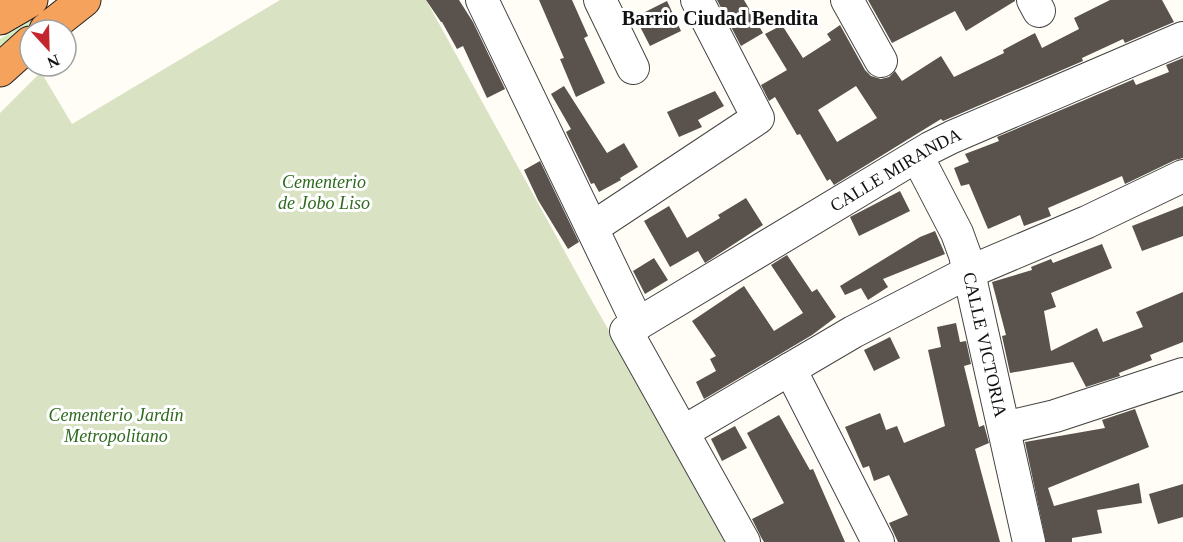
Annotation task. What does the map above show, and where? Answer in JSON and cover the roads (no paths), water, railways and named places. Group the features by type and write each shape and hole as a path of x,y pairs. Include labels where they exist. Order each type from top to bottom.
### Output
{"highway":[{"path":"0,18 31,0"},
{"path":"61,18 84,0"},
{"path":"0,70 18,54"}],"street":[{"path":"483,0 592,228 632,327 682,432 744,542"},
{"path":"600,0 633,68"},
{"path":"592,228 758,118 697,0"},
{"path":"848,0 881,61"},
{"name":"CALLE MIRANDA","path":"632,327 952,137 1183,38"},
{"name":"CALLE VICTORIA","path":"917,156 957,233 969,272 1029,542"},
{"path":"682,432 853,332 969,272 1087,222 1183,176"},
{"path":"790,369 878,542"},
{"path":"1004,428 1055,416 1183,374"}],"district":[{"name":"Barrio Ciudad Bendita","path":"720,18"}],"park label":[{"name":"Cementerio de Jobo Liso","path":"324,192"},
{"name":"Cementerio Jardín Metropolitano","path":"116,425"}]}
